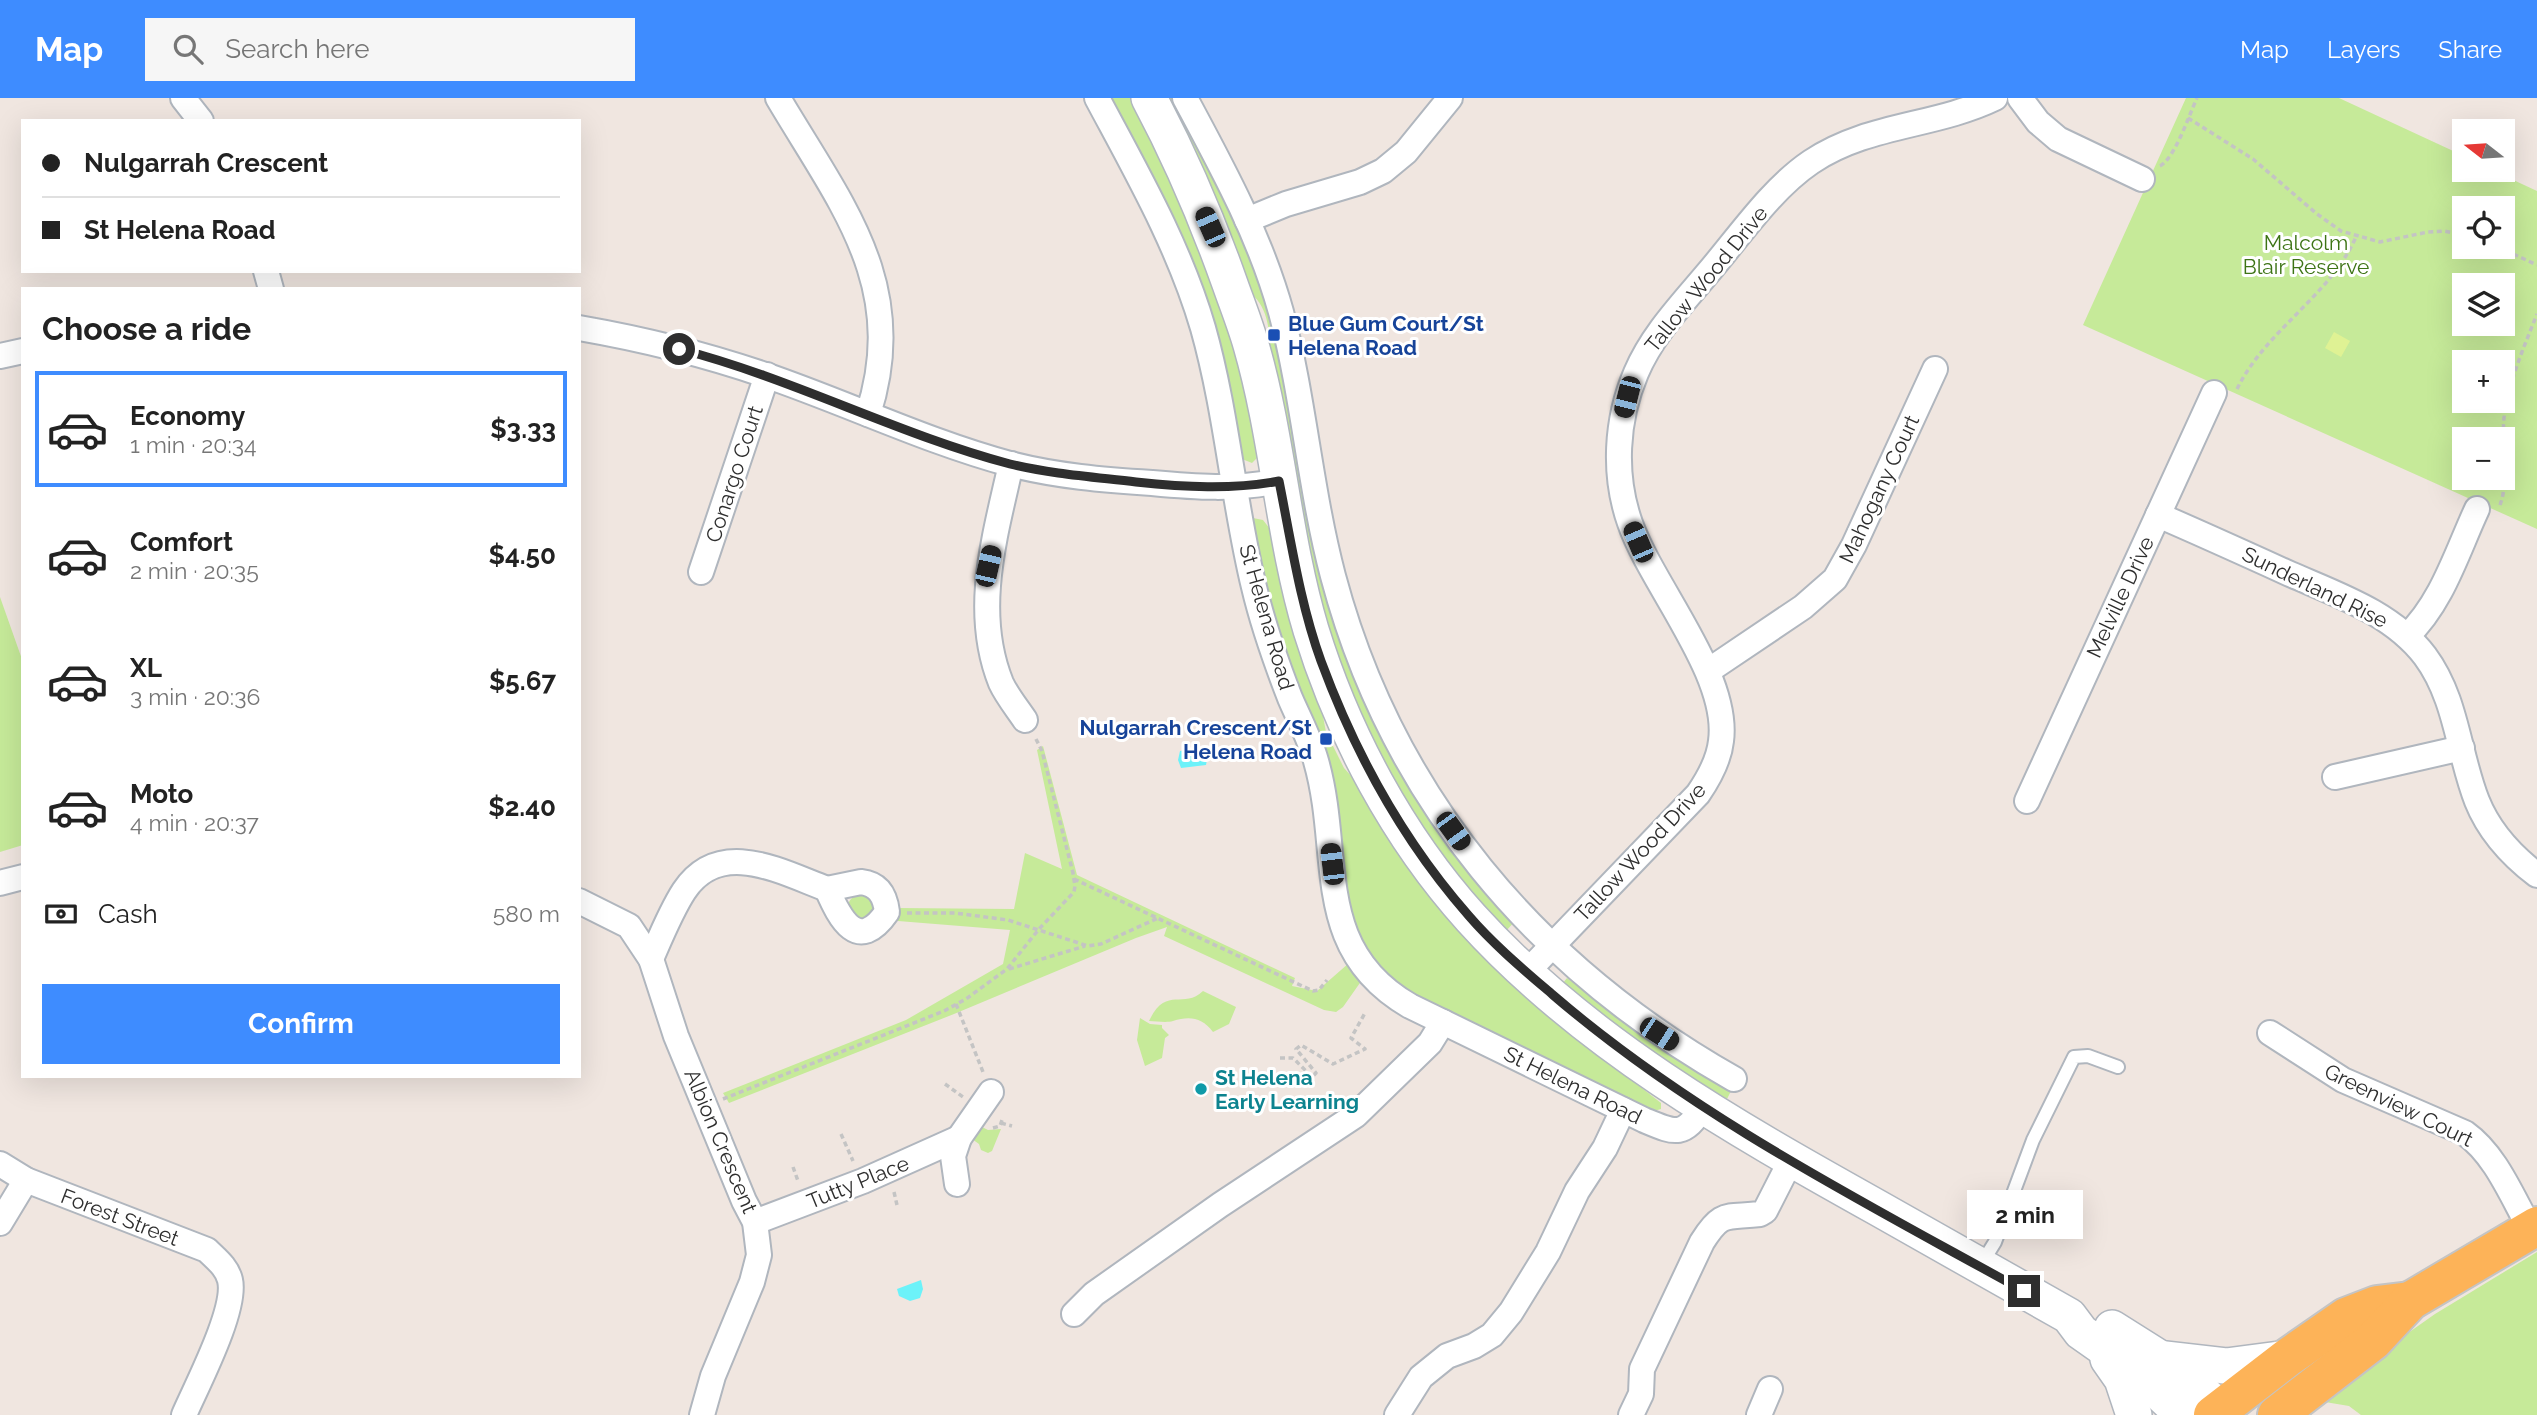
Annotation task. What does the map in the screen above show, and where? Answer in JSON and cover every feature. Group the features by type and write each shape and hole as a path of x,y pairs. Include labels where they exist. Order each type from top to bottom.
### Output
{"main road":[{"name":"St Helena Road","path":"1149,98 1210,227 1251,344 1298,579 1312,634 1345,718 1367,765 1413,845 1474,922 1527,972 1607,1040 1703,1108 2068,1316 2099,1322 2162,1359 2197,1384 2219,1413"},
{"path":"2277,1415 2373,1341 2410,1301 2534,1228"},
{"path":"2219,1413 2287,1358 2346,1317 2376,1305 2410,1301"},
{"name":"St Helena Road","path":"2068,1316 2081,1332 2135,1370 2182,1415"},
{"path":"2097,1345 2123,1379 2134,1415"},
{"path":"2162,1359 2226,1366 2287,1358"}],"street":[{"path":"183,98 199,119"},
{"path":"778,98 851,222 862,245 878,296 881,321 880,359 868,414"},
{"name":"St Helena Road","path":"1097,98 1150,197 1186,277 1203,329 1217,384 1243,537 1262,616 1282,678 1312,748 1320,774 1340,923 1356,957 1374,980 1396,997 1658,1126 1676,1131 1688,1127 1703,1108"},
{"path":"1185,98 1247,220 1279,307 1298,388 1323,534 1333,575 1345,618 1392,734 1429,798 1472,857 1551,947 1629,1013 1734,1079"},
{"path":"1247,220 1286,204 1360,182 1383,171 1406,152 1450,98"},
{"name":"Tallow Wood Drive","path":"1527,972 1676,819 1706,782 1718,756 1722,729 1719,702 1707,671 1638,542 1625,505 1619,461 1622,417 1635,374 1645,354 1674,313 1778,191 1810,162 1848,141 1955,113 1995,98"},
{"path":"2020,98 2038,122 2058,139 2148,172"},
{"path":"581,328 701,355 767,375 940,442 1011,464 1076,476 1144,483 1235,486 1279,481"},
{"path":"0,356 21,351"},
{"name":"Mahogany Court","path":"1707,671 1803,607 1835,579 1854,545 1936,369"},
{"name":"Conargo Court","path":"701,572 767,375"},
{"name":"Melville Drive","path":"2026,801 2158,515 2223,395"},
{"path":"1011,464 988,566 987,611 992,653 1002,685 1025,720"},
{"path":"2407,636 2434,603 2487,511"},
{"name":"Sunderland Rise","path":"2158,515 2367,609 2407,636 2425,657 2442,684 2471,786 2484,816 2504,845 2537,875"},
{"path":"2335,777 2462,748"},
{"path":"651,959 687,887 701,873 718,863 753,863 827,889 849,883 868,883 881,893 886,901 887,912 871,929 856,930 840,918 827,889"},
{"path":"0,883 21,878"},
{"name":"Albion Crescent","path":"581,902 629,926 651,959 676,1036 744,1202 755,1222 758,1255 752,1282 713,1376 702,1415"},
{"path":"1074,1314 1094,1294 1220,1205 1356,1115 1430,1043 1443,1022"},
{"name":"Greenview Court","path":"2270,1033 2343,1080 2465,1133 2488,1155 2534,1228"},
{"path":"957,1184 953,1156 987,1082"},
{"path":"1397,1415 1421,1377 1447,1356 1474,1346 1492,1335 1511,1311 1548,1252 1577,1191 1605,1148 1623,1110"},
{"name":"Tutty Place","path":"755,1222 863,1181 959,1138"},
{"path":"1631,1415 1641,1395 1642,1369 1714,1223 1722,1218 1760,1214 1765,1211 1791,1160"},
{"name":"Forest Street","path":"0,1164 26,1180 207,1250 223,1264 230,1280 230,1302 184,1415"},
{"path":"0,1223 26,1180"},
{"path":"1759,1415 1770,1389"}],"lane":[{"path":"1980,1266 1995,1242 2033,1140 2074,1057 2088,1056 2118,1067"}],"path":[{"path":"2148,172 2169,159 2197,98"},
{"path":"2188,118 2235,145 2263,165 2329,224 2356,237 2380,242 2428,232 2452,233"},
{"path":"2223,395 2328,283 2356,237"},
{"path":"2515,255 2537,265"},
{"path":"2487,511 2502,498 2505,478 2503,443 2506,406 2537,314"},
{"path":"1025,720 1041,751 1074,878 1074,892"},
{"path":"1074,878 1313,991 1319,990 1327,980"},
{"path":"705,1106 956,1004 1007,969 1039,929 1084,883"},
{"path":"887,912 983,916 1019,922 1088,946"},
{"path":"1007,969 1101,944 1159,918"},
{"path":"956,1004 987,1082"},
{"path":"1280,1058 1293,1058 1312,1077 1316,1073 1296,1049 1301,1045 1334,1064 1365,1049 1350,1038 1365,1013"},
{"path":"945,1084 965,1098"},
{"path":"1001,1123 1012,1126"},
{"path":"841,1134 855,1164"},
{"path":"793,1167 800,1187"}],"green space":[{"path":"1107,98 1136,98 1194,229 1211,273 1239,364 1258,457 1252,463 1242,459"},
{"path":"1163,98 1176,98 1226,194 1269,305 1333,610 1515,921 1507,930 1465,889 1397,792 1339,666 1312,574 1270,367 1270,336 1265,315 1256,298 1248,292"},
{"name":"Malcolm Blair Reserve","path":"2186,98 2339,98 2452,150 2452,182 2515,181 2537,191 2537,529 2083,325"},
{"path":"2334,332 2350,341 2341,357 2325,348"},
{"path":"1253,518 1263,520 1274,534 1319,695 1326,732 1344,768 1601,1056 1661,1103 1661,1109 1651,1112 1397,988 1356,940 1250,521"},
{"path":"0,597 21,656 21,846 0,852"},
{"path":"1043,746 1077,875 1295,978 1292,986 1317,991 1349,963 1362,980 1343,1007 1336,1012 1324,1010 1164,936 1167,927 729,1103 723,1093 906,1020 1003,964 1010,930 898,921 898,908 1014,909 1025,853 1062,869 1037,750"},
{"path":"861,894 872,895 880,907 863,922 848,907 852,898"},
{"path":"1567,978 1655,1043 1732,1089 1727,1099 1646,1050 1563,983"},
{"path":"1203,991 1236,1007 1229,1024 1213,1032 1195,1019 1149,1021 1162,1004 1189,999"},
{"path":"1140,1018 1150,1024 1162,1025 1169,1035 1165,1038 1162,1058 1145,1066 1137,1040"},
{"path":"980,1126 988,1130 1001,1129 992,1151 988,1153 981,1150 979,1144 972,1139"},
{"path":"2537,1252 2537,1415 2361,1415 2349,1406 2313,1400 2435,1314"}],"water":[{"path":"1204,747 1208,755 1206,765 1181,768 1178,760 1180,751"},
{"path":"921,1280 923,1289 920,1298 910,1301 899,1296 897,1289"}],"place":[{"name":"Blue Gum Court/St Helena Road","path":"1274,335"},
{"name":"Nulgarrah Crescent/St Helena Road","path":"1326,739"},
{"name":"St Helena Early Learning","path":"1201,1089"}],"route":[{"path":"679,349 767,375 966,451 1038,470 1144,483 1216,487 1279,481 1305,609 1322,662 1345,718 1367,765 1413,845 1478,926 1563,1004 1607,1040 1703,1108 1770,1149 2024,1291"}]}
